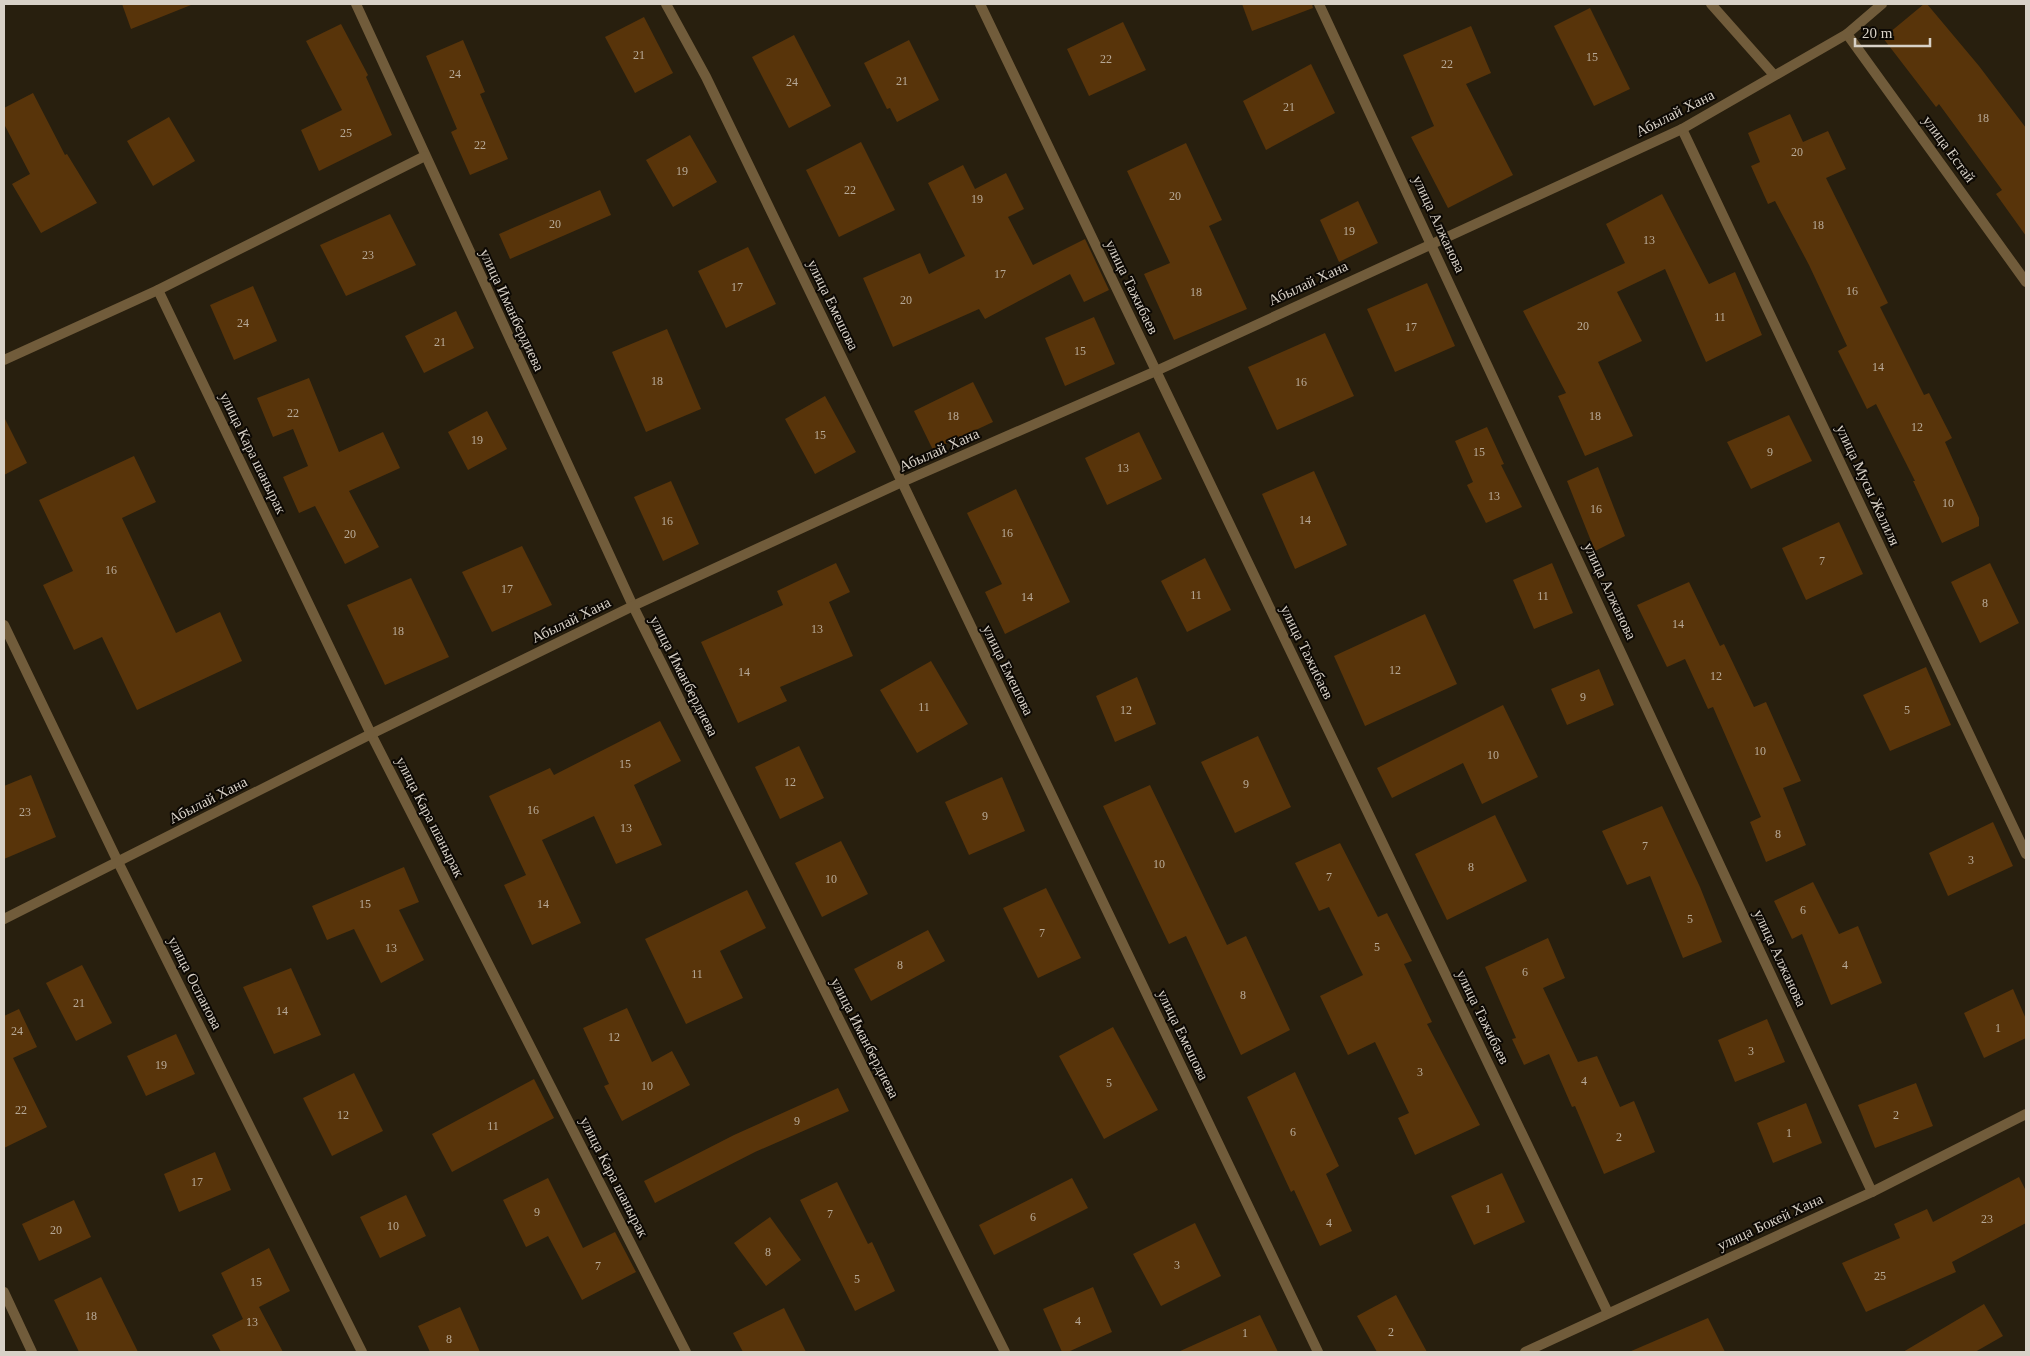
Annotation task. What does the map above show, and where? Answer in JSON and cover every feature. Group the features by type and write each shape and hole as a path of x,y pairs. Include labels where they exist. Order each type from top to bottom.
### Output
{"street":[{"name":"улица Иманбердиева","path":"356,4 633,606 1005,1352"},
{"name":"улица Емешова","path":"666,4 706,77 902,482 1318,1352"},
{"name":"улица Тажибаев","path":"980,4 1608,1313"},
{"name":"улица Алжанова","path":"1319,4 1872,1192"},
{"path":"1711,4 1774,76"},
{"name":"Абылай Хана","path":"4,919 371,734 633,606 902,482 1156,371 1682,129 1847,34 1882,4"},
{"name":"улица Естай","path":"1847,34 2026,282"},
{"name":"улица Мусы Жалиля","path":"1682,129 2026,854"},
{"path":"4,360 158,290 425,156"},
{"name":"улица Кара шанырак","path":"158,290 371,734 686,1352"},
{"name":"улица Оспанова","path":"4,625 118,862 362,1352"},
{"name":"улица Бокей Хана","path":"1525,1352 1872,1192 2026,1114"},
{"path":"4,1292 32,1352"}],"building":[{"path":"122,4 191,4 191,5 131,29"},
{"path":"1242,4 1312,4 1313,8 1252,31"},
{"path":"1924,4 1927,4 1979,66 2026,128 2026,236 1996,194 2002,190 1939,104 1936,107 1883,38"},
{"path":"1590,8 1630,89 1594,106 1554,26"},
{"path":"644,17 673,73 635,93 605,37"},
{"path":"1123,22 1146,70 1089,96 1067,49"},
{"path":"341,24 368,75 366,77 392,135 319,171 301,130 342,110 306,41"},
{"path":"1471,26 1491,73 1466,84 1513,175 1448,208 1411,137 1434,126 1403,55"},
{"path":"794,35 831,106 789,128 752,57"},
{"path":"463,40 485,92 480,94 508,159 470,175 451,132 457,129 426,56"},
{"path":"909,40 939,100 897,122 890,108 887,109 864,63"},
{"path":"1311,64 1335,113 1266,150 1243,101"},
{"path":"33,93 65,155 67,154 97,203 41,233 12,184 30,174 4,124 4,108"},
{"path":"1790,114 1803,142 1828,131 1846,169 1826,178 1888,303 1880,307 1924,395 1929,393 1952,438 1945,442 1979,518 1979,526 1942,543 1913,481 1915,481 1876,404 1867,409 1838,351 1847,346 1809,265 1775,201 1768,204 1751,166 1760,162 1748,133"},
{"path":"169,117 195,161 153,186 127,141"},
{"path":"690,135 717,182 673,207 646,160"},
{"path":"861,142 895,210 839,237 806,170"},
{"path":"1186,143 1222,220 1209,226 1247,309 1174,340 1144,274 1170,263 1127,171"},
{"path":"963,165 975,189 1006,173 1024,209 1008,217 1033,265 1085,239 1109,290 1084,302 1070,274 985,319 979,309 893,347 863,278 920,253 929,274 965,256 928,183"},
{"path":"600,190 611,215 510,259 499,234"},
{"path":"1662,194 1709,284 1735,272 1762,335 1706,362 1665,269 1617,292 1642,341 1598,362 1633,436 1585,456 1558,396 1566,393 1523,311 1625,263 1606,224"},
{"path":"1358,201 1378,243 1339,262 1320,220"},
{"path":"390,214 416,265 346,296 320,245"},
{"path":"748,247 776,304 726,328 698,271"},
{"path":"1427,283 1455,346 1395,372 1367,309"},
{"path":"253,286 277,341 234,360 210,305"},
{"path":"456,311 474,348 424,373 405,336"},
{"path":"1094,317 1115,364 1065,386 1045,338"},
{"path":"667,329 701,409 646,432 612,352"},
{"path":"1325,333 1354,396 1277,430 1248,367"},
{"path":"309,378 339,452 383,432 400,468 349,491 379,547 345,564 315,506 299,513 283,477 308,466 293,429 273,437 257,398"},
{"path":"973,382 993,422 933,450 914,411"},
{"path":"825,396 856,452 815,474 785,419"},
{"path":"487,411 507,449 468,470 448,432"},
{"path":"1789,415 1812,461 1751,489 1727,442"},
{"path":"4,417 27,463 4,475"},
{"path":"1487,427 1504,464 1501,465 1522,507 1486,523 1467,485 1473,482 1455,441"},
{"path":"1139,432 1162,479 1107,505 1085,458"},
{"path":"134,456 156,502 122,518 176,633 220,612 242,661 137,710 102,637 74,650 43,585 73,571 39,500"},
{"path":"1598,467 1625,536 1595,551 1567,481"},
{"path":"1314,471 1347,545 1295,569 1262,494"},
{"path":"671,481 699,544 663,561 634,497"},
{"path":"1016,489 1070,602 1005,634 985,592 1002,584 967,513"},
{"path":"1839,522 1863,574 1806,600 1782,548"},
{"path":"522,546 552,605 492,632 462,572"},
{"path":"1205,558 1231,610 1187,632 1161,581"},
{"path":"836,563 850,592 829,602 853,656 780,687 787,701 738,723 701,642 783,605 777,591"},
{"path":"1552,563 1573,613 1534,629 1513,580"},
{"path":"1990,563 2019,623 1980,643 1951,582"},
{"path":"411,578 449,657 385,685 347,605"},
{"path":"1689,582 1720,646 1724,644 1754,707 1766,702 1801,781 1783,788 1806,845 1766,862 1750,822 1761,817 1713,707 1708,709 1685,659 1667,667 1637,605"},
{"path":"1425,614 1457,684 1365,726 1334,656"},
{"path":"931,661 968,724 917,753 880,690"},
{"path":"1926,667 1951,725 1890,751 1863,695"},
{"path":"1599,669 1614,705 1567,725 1551,689"},
{"path":"1137,677 1156,724 1115,742 1096,696"},
{"path":"1503,705 1538,777 1482,804 1463,763 1392,798 1377,768"},
{"path":"660,721 681,761 634,785 662,845 616,864 594,816 542,840 581,923 532,945 504,885 526,875 489,796 550,768 554,775"},
{"path":"1258,736 1291,807 1235,833 1201,762"},
{"path":"799,746 824,798 780,819 755,767"},
{"path":"31,775 56,837 4,859 4,786"},
{"path":"1002,777 1025,831 969,855 945,802"},
{"path":"1150,785 1227,945 1246,936 1290,1030 1241,1055 1186,936 1169,944 1103,806"},
{"path":"1662,806 1700,887 1722,942 1683,958 1650,876 1627,885 1602,831"},
{"path":"1495,815 1527,881 1447,920 1415,854"},
{"path":"1993,822 2013,866 1948,896 1929,853"},
{"path":"841,841 868,894 822,917 795,863"},
{"path":"1340,843 1378,917 1387,913 1412,961 1404,964 1432,1022 1427,1024 1480,1125 1415,1155 1398,1118 1409,1113 1375,1042 1348,1055 1320,996 1363,975 1329,907 1319,911 1295,863"},
{"path":"404,867 419,902 399,910 424,960 381,983 354,929 327,940 312,906"},
{"path":"1813,882 1839,934 1858,926 1882,983 1831,1005 1802,934 1792,939 1774,901"},
{"path":"1046,888 1081,958 1038,978 1003,908"},
{"path":"747,890 766,928 720,951 743,998 686,1024 645,939"},
{"path":"928,930 945,961 871,1001 854,969"},
{"path":"1548,938 1565,978 1543,988 1578,1062 1597,1056 1620,1107 1634,1101 1655,1152 1604,1174 1575,1106 1572,1107 1549,1054 1524,1065 1512,1039 1516,1038 1485,967"},
{"path":"82,965 112,1023 76,1041 46,983"},
{"path":"291,968 321,1035 274,1054 243,987"},
{"path":"2013,989 2026,1019 2026,1038 1984,1058 1964,1013"},
{"path":"627,1008 652,1062 672,1051 690,1085 622,1121 604,1086 609,1084 583,1028"},
{"path":"19,1009 37,1047 13,1058 47,1127 4,1148 4,1016"},
{"path":"1767,1019 1785,1062 1735,1082 1718,1040"},
{"path":"1113,1027 1158,1110 1104,1139 1059,1056"},
{"path":"176,1034 195,1074 146,1096 127,1056"},
{"path":"1295,1072 1339,1166 1326,1174 1352,1231 1320,1246 1294,1190 1291,1192 1247,1097"},
{"path":"354,1073 383,1131 332,1156 303,1098"},
{"path":"534,1079 554,1118 452,1172 432,1134"},
{"path":"1916,1083 1933,1126 1875,1148 1858,1105"},
{"path":"838,1088 849,1111 755,1152 655,1203 644,1181 734,1135"},
{"path":"1806,1103 1822,1143 1773,1163 1757,1123"},
{"path":"215,1152 231,1190 179,1212 164,1174"},
{"path":"1502,1173 1525,1222 1474,1245 1451,1196"},
{"path":"2019,1177 2026,1191 2026,1223 1952,1262 1956,1272 1866,1312 1842,1263 1900,1238 1894,1224 1927,1209 1933,1222"},
{"path":"548,1178 583,1248 615,1232 636,1272 582,1300 548,1236 526,1247 503,1200"},
{"path":"1072,1178 1088,1208 994,1255 979,1225"},
{"path":"837,1182 868,1244 872,1242 895,1291 855,1311 800,1200"},
{"path":"406,1195 426,1236 380,1258 360,1217"},
{"path":"74,1200 91,1237 39,1261 22,1224"},
{"path":"770,1217 801,1260 766,1286 734,1243"},
{"path":"1195,1223 1221,1276 1161,1306 1133,1254"},
{"path":"269,1248 290,1291 259,1307 283,1352 221,1352 212,1335 243,1319 221,1273"},
{"path":"101,1277 138,1352 79,1352 54,1300"},
{"path":"1093,1287 1112,1332 1068,1352 1062,1352 1043,1309"},
{"path":"1396,1295 1427,1352 1377,1352 1357,1316"},
{"path":"1984,1304 2003,1336 1975,1352 1903,1352"},
{"path":"460,1307 480,1352 430,1352 418,1326"},
{"path":"784,1308 806,1352 743,1352 733,1333"},
{"path":"1260,1315 1278,1352 1178,1352"},
{"path":"1708,1318 1725,1352 1629,1352"}]}
